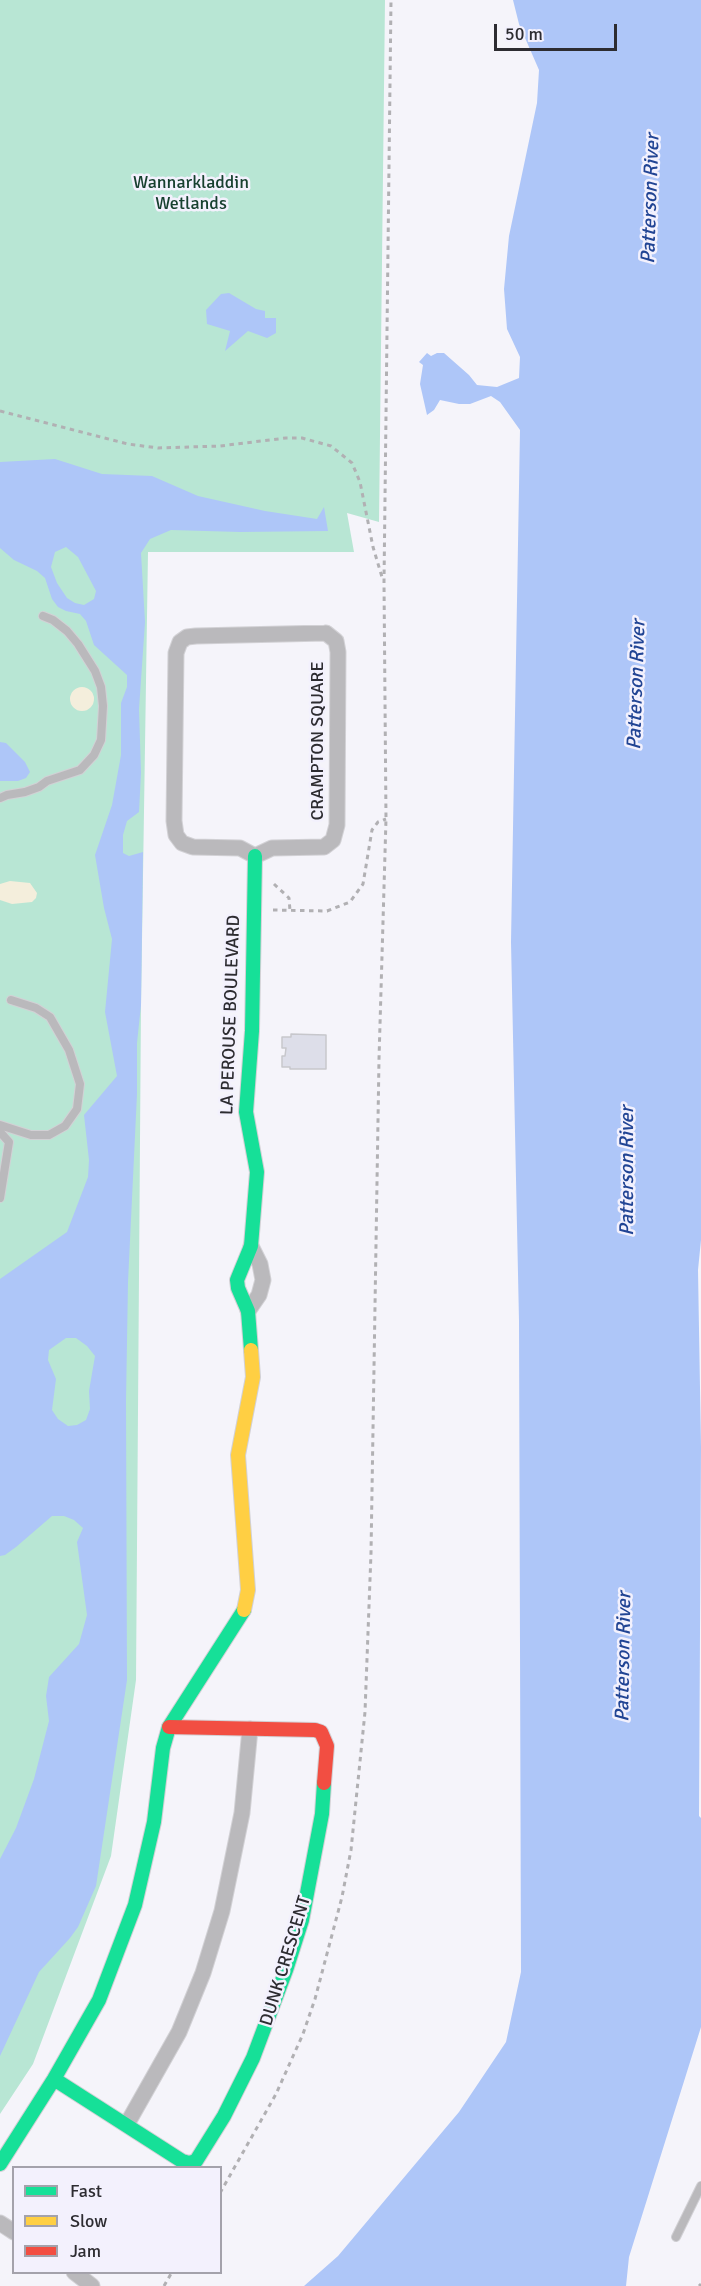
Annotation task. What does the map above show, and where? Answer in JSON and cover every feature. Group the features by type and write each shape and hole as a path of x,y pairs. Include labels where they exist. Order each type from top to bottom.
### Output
{"street":[{"name":"CRAMPTON SQUARE","path":"326,633 336,641 338,652 336,833 331,843 324,847 272,848 255,856 234,847 186,845 176,835 174,821 177,648 184,638 192,636 326,633"},
{"name":"LA PEROUSE BOULEVARD","path":"0,2164 54,2079 99,2000 135,1905 154,1822 163,1748 169,1727 245,1609 248,1590 238,1455 253,1377 248,1311 237,1280 251,1246 257,1169 246,1106 252,1031 255,856"},
{"name":"LA PEROUSE BOULEVARD","path":"248,1311 260,1295 263,1280 260,1264 251,1246"},
{"name":"DUNK CRESCENT","path":"54,2079 182,2160 189,2163 194,2162 201,2157 253,2058 283,1980 302,1920 322,1814 327,1746 325,1738 321,1732 315,1730 169,1727"},
{"path":"127,2124 178,2032 203,1972 222,1911 242,1813 250,1729"},
{"path":"77,2274 92,2286"}],"lane":[{"path":"0,798 32,789 47,781 80,770 94,756 101,741 103,706 95,671 67,631 44,616"},
{"path":"0,1125 31,1135 49,1135 65,1126 77,1109 80,1084 69,1050 50,1017 36,1008 11,1000"},
{"path":"0,1132 9,1142 0,1198"},
{"path":"676,2237 701,2186"}],"path":[{"path":"222,2190 263,2120 309,2017 342,1897 353,1831 367,1671 386,819 384,582 391,0"},
{"path":"0,411 129,444 158,448 220,446 286,438 302,438 331,446 352,463 360,482 373,547 384,582"},
{"path":"254,909 327,911 350,902 363,884 372,830 378,822 386,819"},
{"path":"255,879 266,879 282,890 289,897 290,911"}],"green space":[{"name":"Wannarkladdin Wetlands","path":"0,0 385,0 379,522 347,513 354,552 148,552 141,1005 136,1680 111,1856 33,2064 0,2114"}],"sand":[{"path":"82,687 91,690 94,699 91,708 82,711 73,708 70,699 73,690"},
{"path":"10,881 30,883 37,893 36,898 32,902 12,904 0,900 0,884"}],"water":[{"name":"Patterson River","path":"513,0 701,0 701,1240 698,1270 701,1447 699,1816 701,1818 701,2027 629,2257 626,2286 304,2286 338,2256 459,2112 506,2042 521,1972 519,1321 511,942 520,430 500,402 491,396 470,404 440,400 434,410 427,415 420,384 423,365 419,362 427,353 431,356 444,353 477,385 497,387 519,378 520,357 507,329 504,289 509,236 537,103 539,70 519,24"},
{"path":"229,293 256,309 265,311 265,318 276,318 276,333 267,338 248,331 225,351 230,331 207,324 206,310 221,294"},
{"path":"55,459 102,474 152,476 198,496 265,511 317,519 324,507 328,531 171,530 150,539 141,553 145,622 139,709 141,773 139,812 127,821 123,835 123,853 129,856 143,852 141,1005 137,1043 137,1094 128,1282 127,1680 96,1886 78,1927 39,1972 0,2056 0,1859 16,1828 34,1779 49,1721 46,1696 49,1677 79,1644 87,1615 77,1542 83,1528 74,1520 64,1516 52,1516 16,1547 0,1556 0,1279 67,1232 88,1177 89,1160 84,1115 117,1076 105,1012 112,939 95,855 112,805 121,755 121,703 127,687 127,675 94,645 86,621 80,614 58,607 52,599 45,578 37,571 14,560 0,548 0,462","holes":["66,547 78,557 96,591 94,599 84,605 67,598 57,583 51,567 55,552","66,1338 76,1338 95,1356 89,1391 90,1409 86,1420 77,1425 68,1426 58,1419 52,1410 56,1379 48,1360 49,1350"]},
{"path":"0,742 6,743 25,762 30,772 26,778 18,781 0,781"}],"building":[{"path":"291,1034 326,1035 326,1069 282,1067 282,1056 285,1056 286,1048 282,1048 282,1037 291,1037"}],"traffic: fast":[{"path":"251,1350 248,1311 237,1280 251,1246 257,1172 246,1112 252,1031 255,856"},
{"path":"0,2164 54,2079 99,2000 135,1905 154,1822 163,1748 169,1727 244,1610"},
{"path":"54,2079 182,2161 189,2163 196,2161 224,2116 253,2058 286,1970 302,1920 322,1814 324,1783"}],"traffic: slow":[{"path":"244,1610 248,1590 238,1455 253,1377 251,1350"}],"traffic: jam":[{"path":"169,1727 315,1730 321,1732 327,1746 324,1783"}]}
